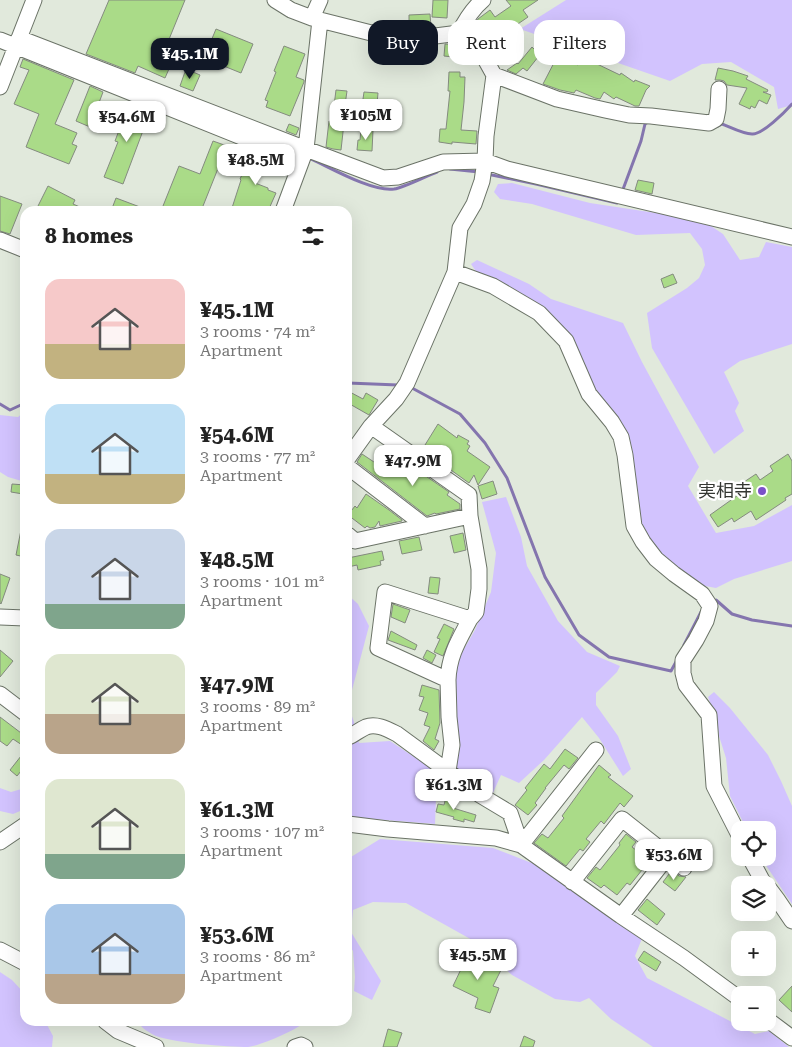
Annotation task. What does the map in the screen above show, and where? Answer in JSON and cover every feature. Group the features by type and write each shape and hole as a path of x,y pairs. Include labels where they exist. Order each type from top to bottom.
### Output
{"street":[{"path":"0,87 34,0"},
{"path":"275,0 291,10 316,19 391,38 404,40 448,34"},
{"path":"285,206 303,155 316,19 320,0"},
{"path":"466,20 483,0"},
{"path":"0,40 18,43 303,155 383,178 398,177 443,162 484,170 507,169 792,237"},
{"path":"352,452 371,426 396,399 407,383 455,272 460,228 474,204 484,170 486,136 494,75 488,65"},
{"path":"494,75 557,99 629,114 709,123 716,119 719,89"},
{"path":"0,240 20,248"},
{"path":"455,272 492,286 539,313 566,341 589,394 612,422 621,437 626,455 634,526 656,559 702,594 710,606 706,621 683,660 683,673 686,685 709,715 714,786 732,821"},
{"path":"371,426 469,495 470,516 479,569 479,588 476,612 470,618 453,652 449,668 449,717 452,746 448,771"},
{"path":"352,470 425,526"},
{"path":"352,538 355,541 470,516"},
{"path":"448,680 378,648 385,592 470,618"},
{"path":"0,617 20,618"},
{"path":"0,694 20,709"},
{"path":"352,735 367,726 382,727 397,734 480,795 510,813 521,845"},
{"path":"521,845 596,750"},
{"path":"572,882 622,819 684,868"},
{"path":"352,824 496,838 521,845 731,992"},
{"path":"0,842 20,828"},
{"path":"621,916 668,856"},
{"path":"776,897 792,921"},
{"path":"0,950 20,960"},
{"path":"112,1026 118,1031 156,1047"},
{"path":"776,1026 792,1038"},
{"path":"295,1047 301,1045 305,1047"}],"shaded area":[{"path":"566,0 792,0 792,105 778,109 774,87 731,62 702,64 670,81 624,65 625,20 534,20"},
{"path":"534,20 534,34 524,30 524,26"},
{"path":"512,183 590,203 702,220 723,234 740,260 759,257 766,242 792,247 792,344 740,361 724,372 739,403 735,411 744,431 714,454 652,348 647,313 687,288 699,278 705,265 702,249 690,233 636,235 532,204 500,199 494,192 498,184"},
{"path":"477,260 529,284 551,299 623,323 699,467 688,486 716,533 754,526 792,505 792,561 734,579 716,588 700,585 662,556 643,530 636,509 634,465 618,421 587,387 559,323 477,273 471,264"},
{"path":"0,415 18,417 20,415 20,481 0,472"},
{"path":"506,497 521,537 527,566 558,621 587,652 620,666 617,672 596,693 596,705 618,736 631,769 623,776 599,738 582,717 544,760 519,783 501,775 492,795 455,769 456,663 475,630 491,592 496,553 482,502"},
{"path":"352,599 358,604 369,626 352,690"},
{"path":"714,692 730,708 768,755 792,806 792,904 776,880 776,876 773,876 766,866 776,866 776,821 742,821 730,796 726,758 719,736 717,721 708,697"},
{"path":"352,716 359,743 390,741 437,772 435,824 352,817"},
{"path":"0,788 11,792 20,789 20,811 13,814 0,811"},
{"path":"380,839 493,848 547,869 643,936 635,956 647,978 731,1022 731,1031 749,1031 755,1034 769,1031 789,1047 653,1047 611,1019 589,998 580,1002 555,999 512,975 474,941 406,903 373,902 353,910 352,921 352,856"},
{"path":"352,934 381,981 372,1000 354,991"},
{"path":"0,972 12,980 20,989 20,1026 48,1026 53,1036 52,1047 0,1047"},
{"path":"300,1026 279,1037 248,1047 171,1040 152,1034 142,1027"}],"building":[{"path":"109,0 185,0 163,54 172,59 165,78 138,66 135,73 86,54"},
{"path":"433,0 448,0 447,18 432,17"},
{"path":"506,0 538,0 523,10 528,17 524,20 477,20 490,10 495,17 511,6"},
{"path":"430,14 430,20 409,20 409,15"},
{"path":"216,29 253,44 241,73 204,58"},
{"path":"445,44 448,44 448,56 444,56"},
{"path":"284,46 305,54 296,77 304,80 304,82 290,116 266,107 268,101 265,100"},
{"path":"532,47 534,49 534,62 527,71 523,68 516,74 507,70 514,65 524,65 524,57"},
{"path":"23,59 74,80 55,124 77,133 72,144 77,146 69,164 26,147 39,114 14,104 29,70 20,67"},
{"path":"553,65 599,65 620,75 621,73 634,82 635,80 650,86 646,90 639,106 635,106 616,97 614,99 604,92 600,99 576,90 574,93 543,84"},
{"path":"718,68 748,76 746,79 768,90 763,92 771,95 767,104 759,100 755,108 751,106 750,109 739,104 747,88 727,85 724,81 715,80"},
{"path":"186,69 200,75 193,91 180,86"},
{"path":"449,72 460,72 460,77 465,77 461,130 477,131 476,144 439,142 440,129 446,129 450,91 448,91"},
{"path":"90,86 103,92 90,127 76,121"},
{"path":"336,90 347,91 342,123 344,123 341,150 326,147 329,121 332,122"},
{"path":"364,92 378,93 376,115 361,113"},
{"path":"129,104 150,112 123,184 104,177 118,142 115,141"},
{"path":"289,124 299,128 296,135 286,131"},
{"path":"361,129 373,130 372,151 357,150"},
{"path":"213,141 227,146 203,206 163,206 179,166 200,174"},
{"path":"254,152 288,166 285,174 262,165 255,183 276,193 270,206 233,206 240,179 246,166 248,166"},
{"path":"638,180 654,183 652,194 635,190"},
{"path":"48,186 75,200 73,204 78,206 38,206"},
{"path":"0,196 22,204 10,234 0,231"},
{"path":"116,198 137,206 113,206"},
{"path":"673,274 677,283 664,288 661,279"},
{"path":"352,393 363,399 366,393 378,400 369,415 352,405"},
{"path":"438,424 457,438 458,435 469,441 467,444 470,446 467,451 490,467 478,485 474,475 469,483 423,450"},
{"path":"362,454 380,466 381,464 391,472 401,459 449,492 447,495 460,504 460,509 427,516 357,462"},
{"name":"実相寺","path":"788,454 792,461 792,494 756,520 751,511 734,522 732,518 718,527 710,515 748,488 744,482 756,474 760,480 773,471 770,466"},
{"path":"493,481 497,494 482,499 478,486"},
{"path":"12,484 20,485 20,494 11,492"},
{"path":"366,494 402,521 380,526 379,521 375,527 370,528 367,526 365,528 352,518 352,510 355,506 357,508"},
{"path":"463,533 466,550 454,553 450,536"},
{"path":"20,535 20,556 16,555"},
{"path":"419,537 422,550 402,554 399,541"},
{"path":"382,551 384,560 380,561 381,565 358,570 357,565 352,566 352,557"},
{"path":"0,574 10,578 1,604 0,603"},
{"path":"430,577 440,578 438,594 428,593"},
{"path":"393,604 410,610 405,623 391,617"},
{"path":"444,624 454,629 443,656 434,652 440,639 437,638"},
{"path":"391,631 417,645 415,650 388,640"},
{"path":"0,650 13,661 0,677"},
{"path":"427,650 436,655 432,663 423,658"},
{"path":"422,685 439,690 440,723 435,739 439,741 434,750 423,741 430,727 424,725 428,713 419,710 424,697 419,696"},
{"path":"0,717 20,732 20,744 13,739 7,746 0,741"},
{"path":"565,749 578,758 569,769 564,765 545,788 535,803 537,805 528,815 515,805 527,790 525,788 544,764 550,769"},
{"path":"20,757 20,772 17,776 10,770"},
{"path":"599,765 611,775 608,777 633,796 624,807 620,803 604,824 601,821 586,839 590,842 583,851 580,849 566,866 534,843 542,834 548,838 564,818 562,816"},
{"path":"446,797 455,799 453,808 476,815 474,822 464,819 464,822 436,812 438,804 444,805"},
{"path":"626,834 636,842 632,847 651,862 630,885 627,883 617,895 604,885 601,888 587,878 596,867 600,870 620,845 619,843"},
{"path":"698,845 708,853 695,868 687,858"},
{"path":"672,870 679,876 686,877 675,891 663,882"},
{"path":"647,899 665,914 657,925 638,910"},
{"path":"644,951 661,962 656,971 638,960"},
{"path":"460,954 469,959 472,954 501,970 493,986 499,988 490,1013 475,1008 478,998 453,986 463,965 456,961"},
{"path":"792,986 792,1012 779,1000"},
{"path":"388,1029 402,1033 397,1047 383,1047"},
{"path":"524,1036 535,1041 533,1047 520,1047"}],"waterway":[{"path":"718,126 722,124 745,133 756,133 773,122 792,104"},
{"path":"622,192 641,141 645,124 648,122"},
{"path":"311,159 363,183 385,189 399,188 437,172"},
{"path":"450,169 479,172"},
{"path":"487,174 617,203 618,201"},
{"path":"352,383 398,385"},
{"path":"412,388 460,414 485,443 507,478 545,577 579,635 609,657 671,671 677,660"},
{"path":"0,404 10,410 20,405"},
{"path":"716,600 732,614 752,620 792,626"},
{"path":"684,645 701,612"}],"place":[{"name":"実相寺","path":"762,491"}]}
